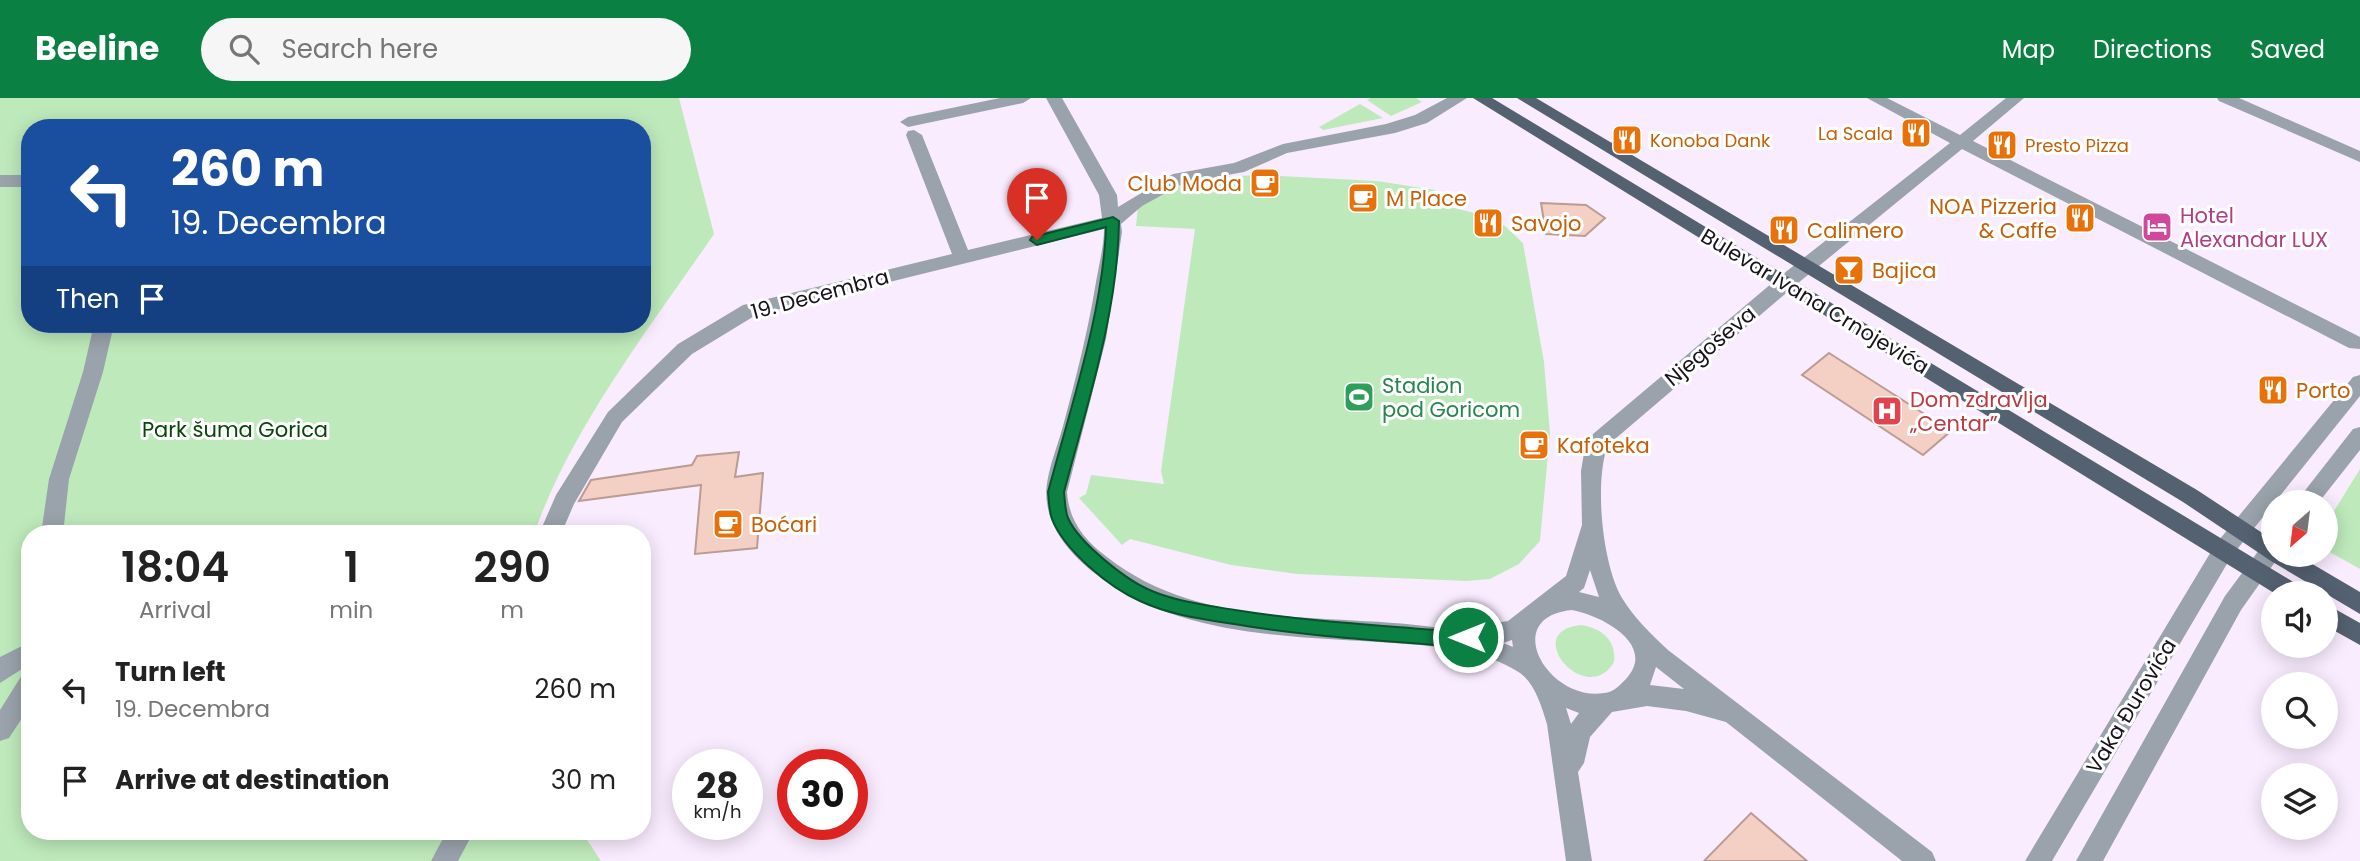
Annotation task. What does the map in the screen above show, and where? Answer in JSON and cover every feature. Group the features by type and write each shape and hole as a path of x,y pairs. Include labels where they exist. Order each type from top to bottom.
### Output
{"main road":[{"name":"Bulevar Ivana Crnojevića","path":"1481,98 2273,581"},
{"name":"Bulevar Ivana Crnojevića","path":"1525,98 2190,496 2261,543"},
{"name":"Bulevar Ivana Crnojevića","path":"2300,567 2360,604"},
{"path":"2338,621 2360,635"}],"street":[{"path":"962,258 911,128 962,104 1023,98"},
{"path":"1054,98 1108,195 1113,221 1112,245 1096,339 1056,492 1059,517 1075,541 1124,585 1147,597 1188,610 1266,622 1447,638 1491,648 1534,673 1566,698 1590,704 1634,695 1658,695 1733,714"},
{"name":"19. Decembra","path":"554,525 564,501 615,417 669,363 696,342 750,310 1113,221 1136,202 1179,178 1238,168 1283,149 1389,129 1421,119 1460,98"},
{"path":"1875,98 2356,343"},
{"name":"Njegoševa","path":"1594,520 1592,466 1595,448 1600,440 1785,283 1960,140 2017,98"},
{"path":"2225,98 2360,157"},
{"path":"0,181 21,181"},
{"path":"53,525 59,479 93,372 102,333"},
{"name":"Vaka Đurovića","path":"2038,861 2223,551 2360,382"},
{"path":"2316,490 2360,435"},
{"path":"1447,638 1501,634 1516,628 1540,610 1576,581 1594,520"},
{"path":"1569,782 1578,732 1590,716 1632,691 1643,673 1644,652 1606,586 1594,520"},
{"name":"Vaka Đurovića","path":"2089,861 2234,603 2261,564"},
{"path":"1579,861 1569,782 1556,713 1534,673 1522,641 1524,631 1540,610 1564,600 1586,601 1604,607 1631,628 1660,657 1923,861"},
{"path":"0,673 7,665 21,657"},
{"path":"0,730 21,699"},
{"path":"444,861 456,840"}],"green space":[{"name":"Park šuma Gorica","path":"0,98 679,98 714,234 651,324 651,119 21,119 21,333 645,333 569,455 538,525 21,525 21,840 587,840 601,861 0,861"},
{"path":"1416,98 1422,102 1391,116 1367,100"},
{"path":"1360,104 1383,118 1323,130 1319,127"},
{"name":"Stadion pod Goricom","path":"1258,175 1377,181 1435,190 1431,202 1482,215 1505,226 1523,243 1544,362 1550,433 1540,541 1519,564 1490,579 1467,581 1297,574 1231,565 1130,539 1122,545 1079,498 1086,494 1091,475 1164,484 1161,471 1195,229 1136,226 1138,207 1183,184 1217,187 1217,177"},
{"path":"2360,469 2360,569 2338,557 2338,505"},
{"path":"1581,625 1601,632 1613,647 1614,662 1602,674 1589,677 1575,673 1557,652 1556,640 1564,630"}],"building":[{"path":"1541,203 1586,205 1605,218 1585,236 1546,234"},
{"name":"Dom zdravlja „Centar”","path":"1829,353 1951,431 1923,455 1802,375"},
{"name":"Boćari","path":"739,452 735,477 763,473 757,548 695,554 701,485 579,501 591,480 692,465 697,456"},
{"path":"1751,813 1807,861 1704,861"}],"place":[{"name":"La Scala","path":"1916,133"},
{"name":"Konoba Dank","path":"1627,140"},
{"name":"Presto Pizza","path":"2002,145"},
{"name":"Club Moda","path":"1265,183"},
{"name":"M Place","path":"1363,198"},
{"name":"NOA Pizzeria & Caffe","path":"2080,218"},
{"name":"Savojo","path":"1488,223"},
{"name":"Hotel Alexandar LUX","path":"2157,227"},
{"name":"Calimero","path":"1784,230"},
{"name":"Bajica","path":"1849,270"},
{"name":"Porto","path":"2273,390"},
{"name":"Stadion pod Goricom","path":"1359,397"},
{"name":"Dom zdravlja „Centar”","path":"1887,411"},
{"name":"Kafoteka","path":"1534,445"},
{"name":"Boćari","path":"728,524"}],"route":[{"path":"1037,240 1113,221 1112,245 1096,339 1056,492 1059,517 1065,528 1098,565 1124,585 1147,597 1188,610 1266,622 1447,638 1468,637"}]}
